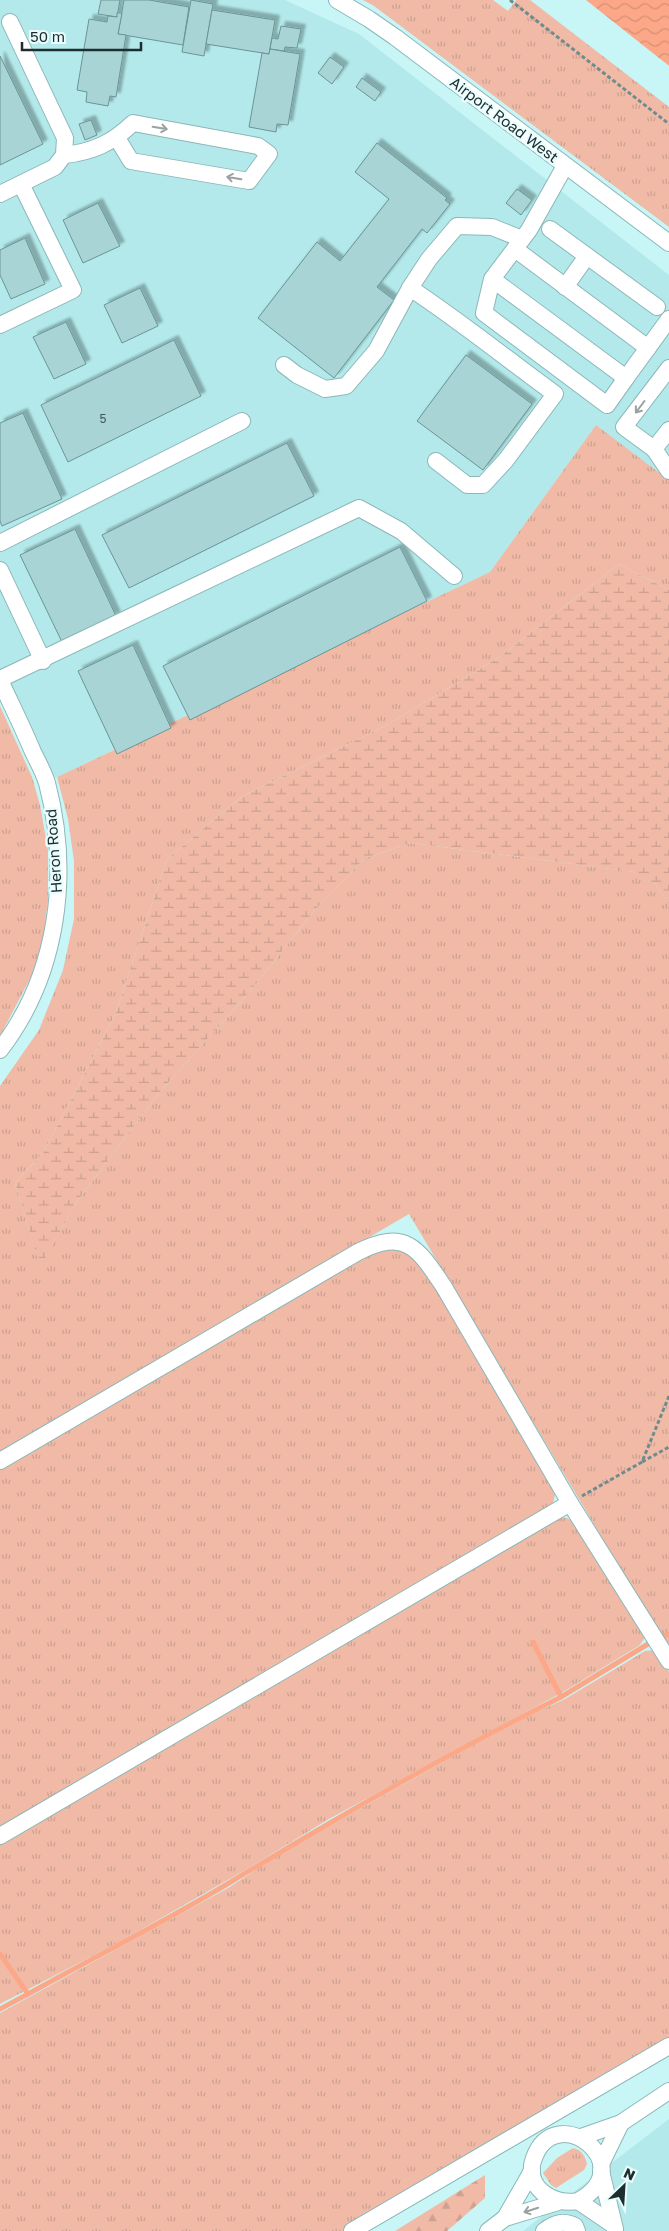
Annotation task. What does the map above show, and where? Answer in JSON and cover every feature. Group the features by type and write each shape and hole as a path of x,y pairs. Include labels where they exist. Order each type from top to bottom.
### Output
{"street":[{"name":"Airport Road West","path":"336,0 395,37 669,244"},
{"path":"0,194 55,168 64,155 65,138 10,22"},
{"path":"64,155 84,153 117,138 133,123 258,146 269,154 249,181 131,161 117,138"},
{"path":"565,166 519,244 492,279 484,313 607,405 669,319"},
{"path":"0,325 73,290 20,184"},
{"path":"284,365 297,375 325,389 346,386 376,351 410,288 429,259 458,226 492,227 519,244 565,287 648,348"},
{"path":"550,230 657,307"},
{"path":"565,287 586,256"},
{"path":"492,279 626,378"},
{"path":"410,288 449,314 482,341 555,394 506,460 483,484 467,485 436,461"},
{"path":"669,368 624,427 654,449 669,470"},
{"path":"0,543 242,421"},
{"path":"654,449 669,430"},
{"path":"0,680 359,508 401,531 454,576"},
{"path":"0,570 42,661"},
{"name":"Heron Road","path":"0,680 46,782 53,815 58,867 54,935 43,968 25,1010 12,1035 0,1050"},
{"path":"0,1461 358,1252 376,1243 392,1241 411,1246 422,1253 440,1280 662,1648"},
{"path":"0,1836 574,1500"},
{"path":"352,2231 669,2046"},
{"path":"581,2137 620,2123 669,2091"},
{"path":"488,2231 505,2218 558,2202 578,2201 594,2189 620,2123"},
{"path":"558,2202 540,2190 534,2181 532,2171 533,2159 538,2148 547,2140 558,2135 570,2134 581,2137 597,2153 614,2228"},
{"path":"505,2218 532,2171"},
{"path":"578,2201 614,2228"},
{"path":"552,2229 568,2222 575,2226 577,2231"}],"path":[{"path":"510,0 669,124"},
{"path":"642,1462 669,1396"},
{"path":"574,1500 669,1447"}],"shaded area":[{"path":"0,0 285,0 359,34 669,275 669,480 596,425 490,572 46,782 0,680"},
{"path":"669,2119 669,2231 523,2231 528,2227"}],"green space":[{"path":"363,0 493,0 508,11 516,0 530,0 669,107 669,227 374,6"},
{"path":"596,425 669,480 669,590 619,564 498,658 387,725 241,797 167,859 115,1015 43,1153 15,1183 40,1266 76,1203 158,1094 247,995 314,911 365,858 411,843 635,872 656,885 669,904 669,1650 409,1214 0,1453 0,1086 39,1030 63,970 74,919 74,861 68,819 57,777 490,572"},
{"path":"619,564 669,590 669,904 656,885 634,872 411,843 365,858 314,911 247,995 158,1094 76,1203 40,1267 15,1183 43,1153 115,1015 167,859 241,797 387,725 498,658"},
{"path":"0,706 32,777 40,805 48,850 48,900 43,939 32,975 0,1036"},
{"path":"396,1246 428,1268 556,1490 552,1508 0,1831 0,1465 376,1247"},
{"path":"559,1517 567,1518 581,1527 647,1634 640,1645 563,1692 329,1819 247,1869 121,1941 0,2004 0,1839"},
{"path":"656,1650 669,1672 669,2041 342,2231 0,2231 0,2013 228,1888 281,1853 457,1754 528,1716 565,1699 645,1651"},
{"path":"573,2148 583,2154 587,2164 584,2170 556,2188 551,2185 543,2173 557,2158"},
{"path":"485,2175 485,2198 447,2231 395,2231"}],"water":[{"path":"586,0 669,0 669,66"}],"pier":[{"path":"583,0 669,66 669,68 584,2"}],"building":[{"path":"101,0 120,0 117,17 98,14"},
{"path":"124,0 149,0 189,7 183,45 118,34"},
{"path":"191,0 213,4 204,56 182,52"},
{"path":"212,10 275,20 269,54 206,44"},
{"path":"117,13 122,13 118,34 126,35 116,97 110,96 108,106 86,102 87,92 77,90 89,19 107,22 108,16 117,17"},
{"path":"281,26 301,29 297,48 285,47 284,51 270,49 272,38 278,39"},
{"path":"270,49 300,54 288,125 277,124 276,132 249,127 262,53 269,54"},
{"path":"0,56 43,144 0,165"},
{"path":"330,57 344,67 332,84 318,73"},
{"path":"362,78 381,92 375,101 356,87"},
{"path":"91,120 97,135 85,140 79,124"},
{"path":"377,143 447,198 445,200 450,204 427,233 422,229 377,287 394,300 334,378 258,318 317,242 340,261 389,199 355,172"},
{"path":"517,189 532,200 521,215 506,203"},
{"path":"98,203 120,246 83,263 63,220"},
{"path":"25,238 45,284 11,299 0,275 0,250"},
{"path":"140,288 158,326 122,343 104,305"},
{"path":"66,322 86,364 54,379 33,337"},
{"path":"174,340 201,396 68,462 41,405"},
{"path":"466,355 532,404 483,470 417,421"},
{"path":"23,413 62,499 2,526 0,521 0,423"},
{"path":"287,443 314,496 129,588 102,535"},
{"path":"75,529 116,616 62,642 20,555"},
{"path":"400,547 427,601 190,720 163,666"},
{"path":"133,645 171,728 117,754 78,671"}],"waterway":[{"path":"662,1637 669,1634"},
{"path":"28,1994 200,1900 391,1788 561,1697 533,1642"},
{"path":"561,1697 648,1644"},
{"path":"0,1954 28,1994 0,2009"}]}
